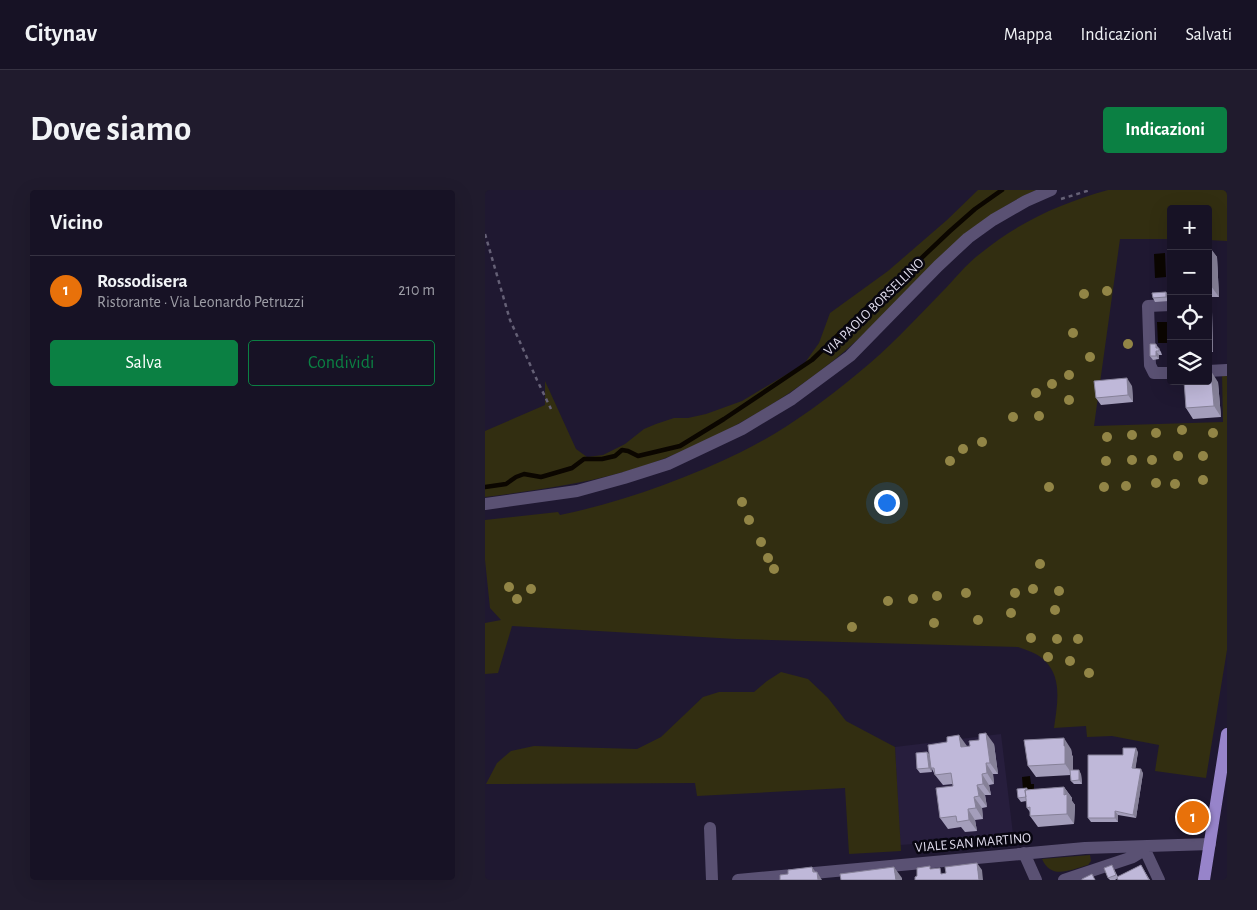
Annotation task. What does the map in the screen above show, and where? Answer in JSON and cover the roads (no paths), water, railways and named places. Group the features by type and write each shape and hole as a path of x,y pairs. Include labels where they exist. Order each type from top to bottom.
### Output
{"main road":[{"path":"1204,880 1227,734"}],"street":[{"name":"VIA PAOLO BORSELLINO","path":"485,504 577,491 624,478 668,464 742,430 792,399 849,356 937,266 968,238 993,220 1026,201 1051,190"},
{"path":"1167,305 1147,306 1149,366 1154,373 1167,372"},
{"path":"1212,369 1227,367"},
{"path":"710,828 712,880"},
{"name":"VIALE SAN MARTINO","path":"739,880 1024,853 1104,847 1210,844"},
{"path":"1104,847 1105,866"},
{"path":"1064,880 1133,857 1149,847 1159,880"},
{"path":"1024,853 1036,880"}],"waterway":[{"path":"485,487 506,484 524,474 541,477 572,468 584,459 602,459 615,456 622,450 638,456 680,446 812,360 950,231 975,209 1002,190"}],"place":[{"name":"Rossodisera","path":"1193,817"}]}
